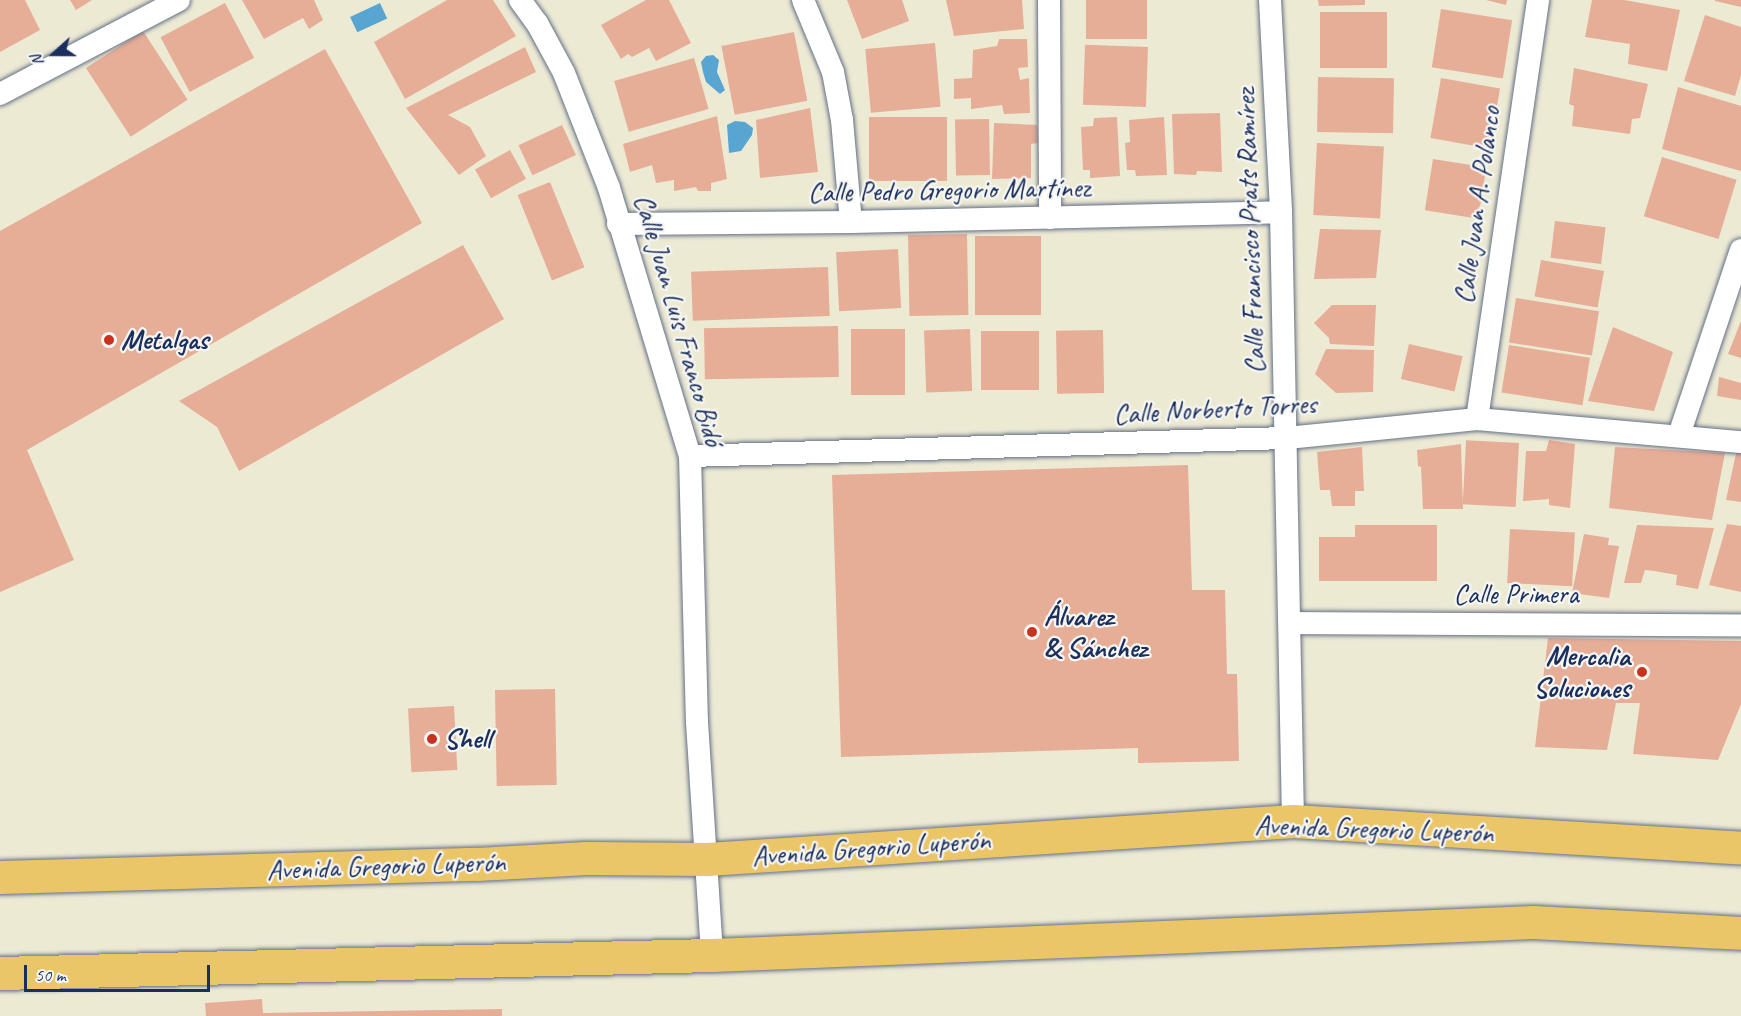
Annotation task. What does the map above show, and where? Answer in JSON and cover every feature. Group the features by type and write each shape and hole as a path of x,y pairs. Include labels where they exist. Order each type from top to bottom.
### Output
{"main road":[{"name":"Avenida Gregorio Luperón","path":"0,877 477,864 586,858 707,858 1293,821 1741,848"},
{"path":"0,973 712,955 1533,922 1741,933"}],"street":[{"path":"0,94 179,0"},
{"name":"Calle Juan Luis Franco Bidó","path":"520,0 537,23 564,73 609,188 618,224 690,456 697,722 712,955"},
{"path":"803,0 833,72 842,120 851,222"},
{"path":"1049,0 1050,218"},
{"name":"Calle Francisco Prats Ramírez","path":"1270,0 1281,212 1291,623 1293,821"},
{"name":"Calle Juan A. Polanco","path":"1477,420 1538,0"},
{"name":"Calle Pedro Gregorio Martínez","path":"618,224 851,222 1281,212"},
{"path":"1679,435 1741,250"},
{"name":"Calle Norberto Torres","path":"690,456 1287,438 1477,420 1679,435 1741,442"},
{"name":"Calle Primera","path":"1291,623 1741,625"}],"water":[{"path":"380,3 387,18 357,32 350,17"},
{"path":"713,55 719,60 717,72 725,90 720,94 706,82 701,62 706,56"},
{"path":"735,121 745,122 753,128 752,135 741,151 729,153 727,125"}],"building":[{"path":"0,0 25,0 40,30 0,52"},
{"path":"70,0 92,0 76,10"},
{"path":"242,0 314,0 323,20 309,29 303,18 264,39"},
{"path":"447,0 493,0 516,36 405,99 374,42"},
{"path":"646,0 669,0 691,43 656,61 649,48 632,57 628,54 621,59 601,25"},
{"path":"847,0 902,0 909,21 862,39"},
{"path":"946,0 1022,0 1024,29 954,36"},
{"path":"1086,0 1147,0 1147,39 1086,39"},
{"path":"1318,0 1365,0 1365,5 1319,6"},
{"path":"1486,0 1507,0 1506,5"},
{"path":"1592,0 1624,0 1680,10 1667,71 1628,64 1630,44 1585,37"},
{"path":"1741,0 1741,7 1715,1"},
{"path":"225,3 254,58 190,92 161,37"},
{"path":"1441,9 1512,20 1503,79 1432,67"},
{"path":"1320,12 1387,12 1387,68 1320,68"},
{"path":"1705,15 1741,27 1741,75 1735,96 1684,81"},
{"path":"143,31 188,100 131,137 86,68"},
{"path":"794,32 807,101 735,115 721,46"},
{"path":"999,39 1027,39 1028,67 1018,68 1020,80 1029,78 1030,113 1004,114 1002,105 971,109 971,98 954,99 954,79 972,78 973,50 997,46"},
{"path":"935,43 941,107 871,113 865,49"},
{"path":"1085,45 1148,47 1146,107 1083,105"},
{"path":"525,47 536,72 448,115 470,127 486,156 459,175 406,108"},
{"name":"Metalgas","path":"325,49 422,223 27,450 74,560 0,592 0,231"},
{"path":"694,58 709,109 629,132 614,81"},
{"path":"1574,68 1648,84 1640,118 1632,119 1630,134 1572,126 1574,106 1569,104"},
{"path":"1318,77 1394,78 1393,133 1317,132"},
{"path":"1441,78 1500,88 1489,148 1430,138"},
{"path":"1678,87 1741,106 1741,171 1662,149"},
{"path":"810,108 818,172 760,178 756,120"},
{"path":"1220,113 1222,172 1197,171 1196,175 1174,174 1172,114"},
{"path":"717,116 727,179 711,183 711,191 698,191 696,187 674,191 674,180 656,183 652,165 630,172 623,144"},
{"path":"869,117 947,117 947,181 869,181"},
{"path":"1117,117 1120,176 1090,178 1090,170 1083,170 1081,127 1093,126 1094,118"},
{"path":"1164,117 1167,175 1136,176 1135,170 1127,170 1125,143 1130,142 1129,120"},
{"path":"989,119 990,175 956,176 955,120"},
{"path":"994,123 1037,125 1038,143 1031,144 1031,178 992,179"},
{"path":"562,125 576,155 532,175 518,145"},
{"path":"1317,143 1384,147 1380,218 1313,215"},
{"path":"510,150 526,179 491,198 475,169"},
{"path":"1662,157 1737,180 1718,239 1644,216"},
{"path":"1433,159 1486,167 1478,219 1425,210"},
{"path":"550,182 584,267 552,280 518,195"},
{"path":"1555,221 1606,227 1601,264 1550,258"},
{"path":"1320,229 1381,230 1376,278 1314,279"},
{"path":"967,234 968,315 909,316 908,235"},
{"path":"975,236 1041,236 1041,315 975,315"},
{"path":"463,245 504,319 239,471 217,427 179,401"},
{"path":"898,249 901,308 839,311 836,252"},
{"path":"1541,260 1604,271 1598,308 1535,296"},
{"path":"828,267 830,316 693,321 691,272"},
{"path":"1516,298 1599,311 1592,356 1509,342"},
{"path":"1332,305 1376,305 1374,346 1330,344 1329,338 1314,323"},
{"path":"1741,321 1741,358 1728,354"},
{"path":"838,326 839,377 705,379 704,328"},
{"path":"1613,327 1673,352 1654,411 1588,401"},
{"path":"851,329 905,329 905,395 851,395"},
{"path":"970,329 972,391 926,393 924,331"},
{"path":"1103,330 1104,393 1057,394 1056,331"},
{"path":"981,331 1039,331 1039,390 981,390"},
{"path":"1409,344 1463,356 1454,391 1401,379"},
{"path":"1509,345 1590,358 1582,405 1501,392"},
{"path":"1326,349 1374,350 1373,392 1336,393 1315,374"},
{"path":"1719,377 1741,383 1741,400 1717,396"},
{"path":"1466,440 1519,443 1516,507 1463,504"},
{"path":"1549,440 1575,444 1570,508 1549,505 1549,499 1523,501 1526,451 1546,451"},
{"path":"1461,444 1463,509 1423,509 1421,467 1418,466 1417,450"},
{"path":"1362,447 1364,491 1355,491 1355,506 1332,506 1330,490 1320,490 1317,452"},
{"path":"1615,447 1725,453 1712,520 1609,508"},
{"path":"1737,449 1741,450 1741,502 1726,500"},
{"name":"Álvarez & Sánchez","path":"1188,465 1192,590 1225,590 1227,674 1237,674 1239,761 1138,763 1138,748 841,757 832,475"},
{"path":"1727,524 1741,526 1741,592 1709,585"},
{"path":"1355,525 1437,525 1437,581 1319,581 1319,537 1355,537"},
{"path":"1637,525 1714,528 1698,589 1676,585 1677,575 1645,570 1641,583 1624,583"},
{"path":"1510,529 1575,532 1572,586 1507,583"},
{"path":"1584,534 1609,538 1608,545 1619,546 1609,598 1572,593"},
{"name":"Mercalia Soluciones","path":"1548,638 1741,641 1741,704 1718,760 1633,754 1640,703 1616,703 1607,750 1535,747"},
{"name":"Shell","path":"555,689 557,785 497,786 495,690"},
{"name":"Shell","path":"454,706 457,770 411,772 408,708"},
{"path":"262,999 263,1013 502,1009 502,1016 206,1016 205,1003"}],"place":[{"name":"Metalgas","path":"109,340"},
{"name":"Álvarez & Sánchez","path":"1032,632"},
{"name":"Mercalia Soluciones","path":"1642,672"},
{"name":"Shell","path":"432,739"}]}
